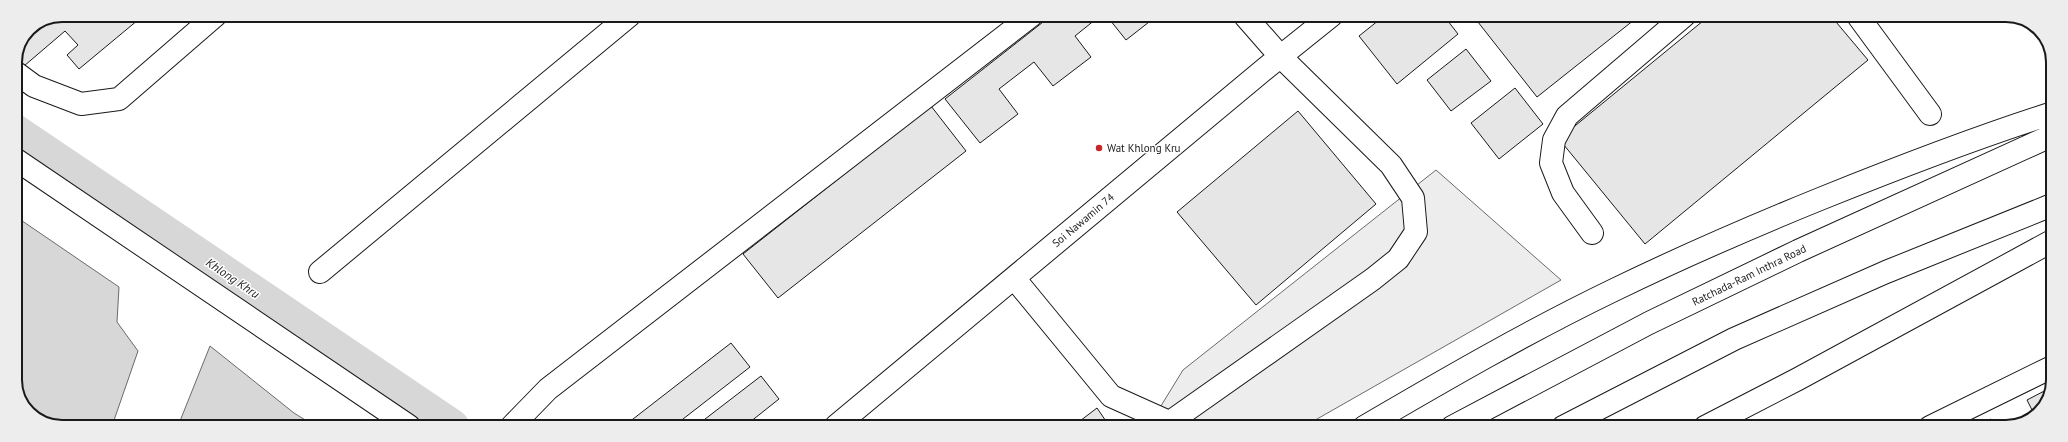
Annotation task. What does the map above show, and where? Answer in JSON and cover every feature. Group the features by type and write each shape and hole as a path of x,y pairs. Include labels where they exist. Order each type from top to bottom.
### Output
{"street":[{"path":"22,77 34,86 81,104 119,99 208,22"},
{"path":"320,272 622,22"},
{"path":"518,420 548,389 1023,22"},
{"path":"1180,420 1373,279 1398,259 1416,232 1413,198 1391,165 1280,56 1250,22"},
{"name":"Soi Nawamin 74","path":"843,420 1280,56 1323,22"},
{"path":"1592,233 1563,193 1551,163 1554,140 1567,116 1677,22"},
{"path":"1862,22 1930,114"},
{"path":"1376,420 1467,367 1614,290 1742,231 1879,175 1993,132 2046,115"},
{"name":"Ratchada-Ram Inthra Road","path":"1465,420 1649,323 1798,251 2046,138"},
{"path":"22,164 399,420"},
{"path":"1577,420 1734,339 1886,272 2046,207"},
{"path":"1719,420 1806,375 2046,244"},
{"path":"1014,278 1111,396 1166,420"},
{"path":"1944,420 2046,370"}],"shaded area":[{"path":"1436,170 1561,280 1315,420 1152,420 1183,370"},
{"path":"22,221 119,287 117,322 138,351 114,420 54,419 42,415 32,406 25,395 22,383"},
{"path":"210,346 294,413 305,420 180,420"}],"building":[{"path":"62,22 136,22 79,69 67,55 78,45 65,31 24,66 22,62 25,47 34,34 47,25"},
{"path":"1043,22 1092,22 1075,36 1091,57 1053,86 1034,62 999,89 1018,114 980,143 945,99"},
{"path":"1112,22 1149,22 1126,40"},
{"path":"1376,22 1449,22 1458,34 1397,84 1359,36"},
{"path":"1478,22 1631,22 1537,97"},
{"path":"1702,22 1836,22 1868,60 1645,244 1559,139"},
{"path":"1466,49 1491,81 1451,111 1427,80"},
{"path":"1515,88 1543,124 1499,159 1471,123"},
{"path":"931,106 966,151 778,298 743,254"},
{"path":"1298,111 1376,204 1256,305 1177,212"},
{"path":"731,343 750,367 682,420 632,420"},
{"path":"761,376 779,399 753,420 704,420"},
{"path":"2044,391 2041,400 2032,410 2027,400"},
{"path":"1097,408 1105,420 1081,420"}],"waterway":[{"name":"Khlong Khru","path":"22,136 443,420"}],"place":[{"name":"Wat Khlong Kru","path":"1099,148"}]}
